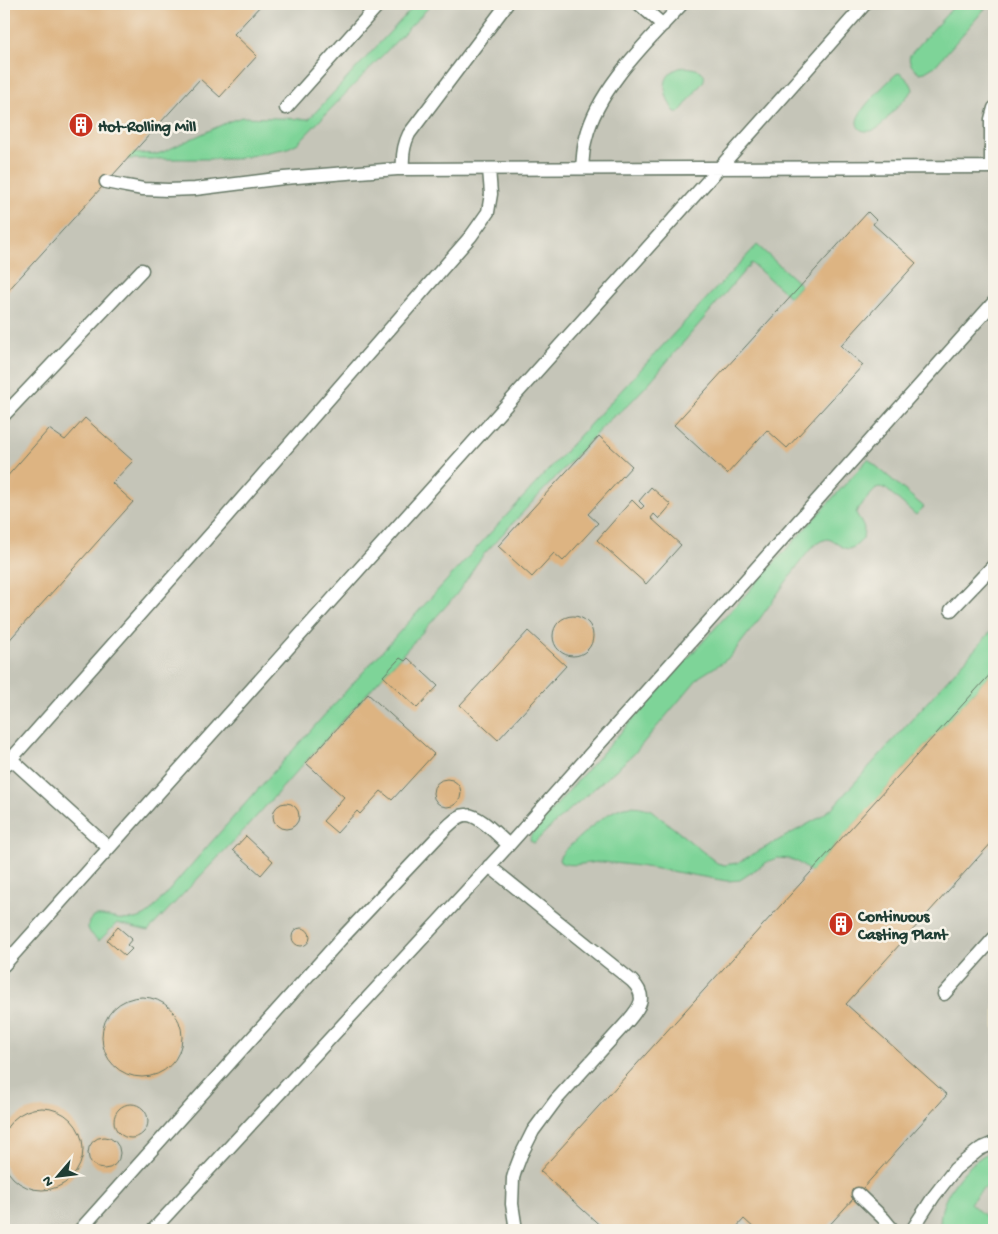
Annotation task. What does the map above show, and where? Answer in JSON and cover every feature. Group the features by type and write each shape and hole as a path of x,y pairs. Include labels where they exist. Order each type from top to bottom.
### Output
{"lane":[{"path":"286,108 379,4"},
{"path":"403,169 402,154 409,134 507,4"},
{"path":"639,4 663,25"},
{"path":"582,168 586,137 605,95 629,63 682,4"},
{"path":"4,965 865,4"},
{"path":"106,182 168,190 195,189 339,173 403,169 993,167 991,119 994,108"},
{"path":"108,848 8,763 472,236 488,212 491,194 489,169"},
{"path":"4,415 142,270"},
{"path":"153,1230 509,845 994,302"},
{"path":"951,610 994,565"},
{"path":"80,1230 341,939 458,817 467,814 476,817 509,845"},
{"path":"489,866 637,986 642,999 628,1022 556,1100 533,1131 521,1155 513,1178 512,1204 516,1230"},
{"path":"944,994 994,938"},
{"path":"912,1230 934,1196 955,1169 980,1149 994,1143"},
{"path":"858,1194 893,1230"}],"shaded area":[{"path":"4,4 994,4 994,1230 4,1230"}],"green space":[{"path":"416,4 432,4 298,143 288,148 235,159 127,159 132,153 157,154 163,152 242,117 309,119"},
{"path":"956,4 989,4 935,66 920,73 910,63 910,55"},
{"path":"683,67 700,71 704,74 704,78 682,109 679,112 675,112 667,98 665,86 668,76 673,71"},
{"path":"899,73 908,80 913,90 878,128 865,131 859,128 858,117 867,104"},
{"path":"757,245 801,285 790,297 751,263 648,384 627,406 609,420 484,554 455,596 245,829 148,931 117,923 99,941 94,937 88,928 89,922 93,917 131,919 139,918 151,911 378,655"},
{"path":"868,459 924,507 916,515 886,489 879,487 876,489 858,508 856,513 864,528 863,539 849,549 827,539 813,546 730,657 699,677 633,755 534,843 532,842 530,838 533,832 585,772"},
{"path":"994,628 994,670 811,872 796,861 777,858 767,862 740,880 727,881 617,863 601,862 568,865 560,862 561,855 591,827 608,814 631,806 651,810 717,863 724,865 737,863 817,819 832,808"},
{"path":"994,1150 994,1195 984,1187 970,1203 990,1221 991,1230 940,1230 943,1205 953,1186 960,1176 977,1160"}],"building":[{"name":"Hot-Rolling Mill","path":"4,4 262,4 234,34 257,56 220,97 200,79 4,295"},
{"path":"868,212 876,220 873,224 916,263 841,346 863,365 787,448 767,430 727,474 674,425"},
{"path":"85,418 133,461 112,483 133,502 4,646 4,480 49,429 65,440"},
{"path":"599,436 632,466 588,514 598,523 563,561 554,553 532,577 498,546"},
{"path":"651,487 671,505 659,519 654,514 651,518 681,545 646,584 597,540 632,500 641,509 644,506 639,501"},
{"path":"577,616 584,619 590,625 593,636 592,644 584,653 577,656 569,656 562,653 554,644 553,632 556,625 565,617"},
{"path":"528,631 566,666 498,740 460,705"},
{"path":"400,658 405,661 408,658 438,686 417,708 383,676"},
{"name":"Continuous Casting Plant","path":"994,670 994,840 846,1004 947,1095 825,1230 756,1230 744,1219 734,1230 605,1230 540,1171"},
{"path":"368,694 434,754 392,800 381,791 360,814 357,811 337,833 323,821 344,797 306,763"},
{"path":"447,779 457,783 461,793 457,803 447,807 437,803 433,793 437,783"},
{"path":"286,803 295,807 299,816 295,825 286,829 277,825 273,816 277,807"},
{"path":"246,836 273,861 261,875 233,850"},
{"path":"118,927 132,939 127,945 132,949 125,956 107,940"},
{"path":"301,928 307,931 310,937 307,943 301,946 295,943 292,937 295,931"},
{"path":"142,997 157,1000 170,1009 179,1022 182,1037 179,1052 170,1065 157,1074 142,1077 127,1074 114,1065 105,1052 102,1037 105,1022 114,1009 127,1000"},
{"path":"131,1104 143,1109 148,1121 143,1133 131,1138 119,1133 114,1121 119,1109"},
{"path":"34,1108 50,1108 65,1115 76,1126 83,1141 80,1165 71,1178 50,1190 34,1190 19,1183 8,1172 1,1157 1,1141 8,1126 19,1115"},
{"path":"104,1137 110,1138 115,1142 119,1147 119,1159 115,1164 110,1168 104,1169 98,1168 93,1164 89,1159 88,1153 89,1147 93,1142 98,1138"}],"place":[{"name":"Hot-Rolling Mill","path":"81,125"},
{"name":"Continuous Casting Plant","path":"841,924"}]}
